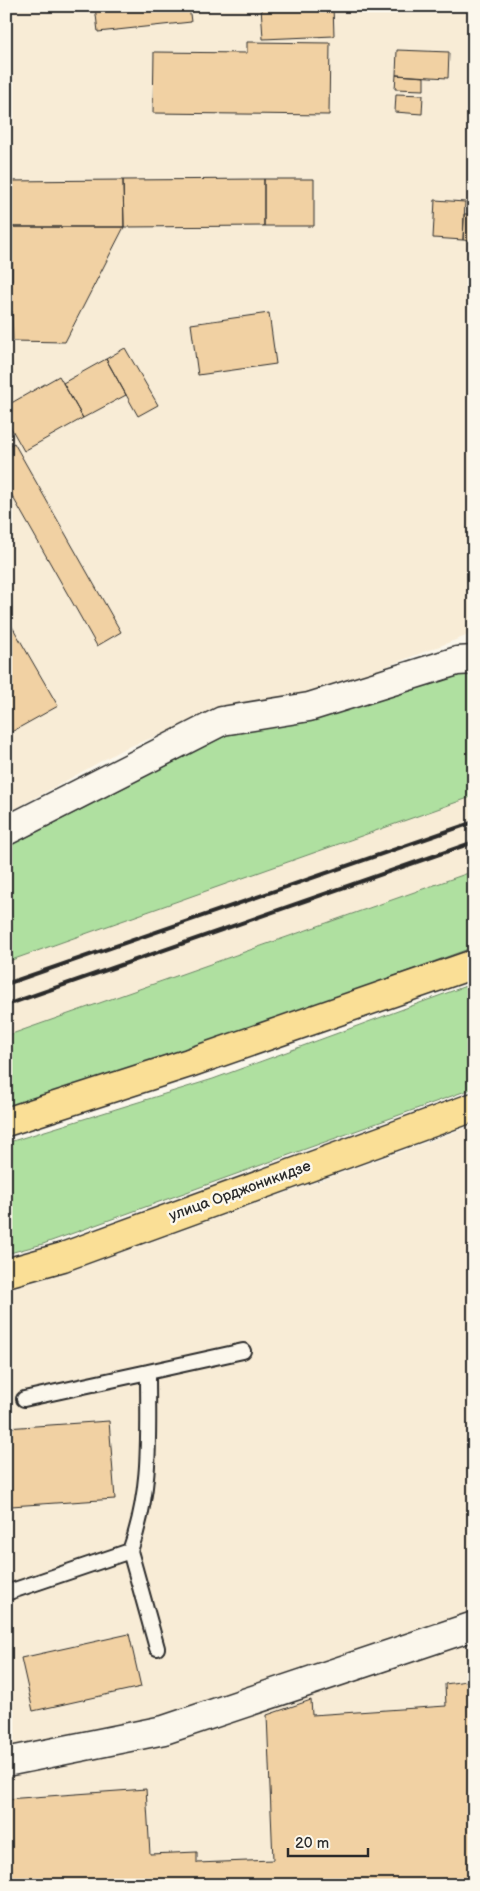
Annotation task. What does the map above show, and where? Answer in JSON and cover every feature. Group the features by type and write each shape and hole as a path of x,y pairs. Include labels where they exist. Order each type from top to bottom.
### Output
{"main road":[{"path":"6,1122 189,1063 474,964"},
{"name":"улица Орджоникидзе","path":"6,1273 63,1257 474,1107"}],"street":[{"path":"6,830 222,722 309,707 457,661 474,660"},
{"path":"6,1762 164,1730 474,1626"}],"lane":[{"path":"24,1399 243,1351"},
{"path":"148,1372 148,1472 139,1528 130,1551 157,1648"},
{"path":"6,1593 130,1551"}],"shaded area":[{"path":"6,6 474,6 474,633 329,688 224,710 123,749 6,814"},
{"path":"474,796 474,871 6,1036 6,962"},
{"path":"474,1125 474,1885 6,1885 6,1290 70,1271"}],"green space":[{"path":"474,670 474,796 6,962 6,848 235,731"},
{"path":"474,871 474,947 185,1052 6,1107 6,1036"},
{"path":"474,983 474,1088 43,1244 6,1254 6,1143 213,1079"}],"building":[{"path":"95,6 189,6 191,22 98,32"},
{"path":"261,6 333,6 334,36 263,39"},
{"path":"247,42 330,43 329,115 153,113 154,52 247,53"},
{"path":"397,50 449,52 448,78 396,75"},
{"path":"396,75 424,77 424,90 395,89"},
{"path":"396,94 423,95 422,114 395,112"},
{"path":"264,179 264,226 124,227 123,180"},
{"path":"264,179 314,179 314,226 264,226"},
{"path":"123,180 124,227 6,227 6,181"},
{"path":"435,200 465,202 463,240 433,238"},
{"path":"464,214 474,214 474,241 463,240"},
{"path":"12,227 124,227 65,342 13,341 12,311 6,311 6,281 12,281"},
{"path":"269,313 276,364 198,375 191,324"},
{"path":"125,348 158,405 138,416 106,359"},
{"path":"106,359 126,395 83,418 63,383"},
{"path":"59,376 83,418 24,451 6,419 6,406"},
{"path":"14,443 121,632 97,646 6,485 6,447"},
{"path":"6,616 58,706 6,735"},
{"path":"109,1421 115,1499 11,1506 6,1428"},
{"path":"129,1634 141,1687 33,1711 21,1658"},
{"path":"474,1680 474,1885 6,1885 6,1799 146,1789 150,1854 197,1852 197,1863 273,1860 267,1715 311,1700 312,1715 446,1706 445,1684"}],"railway":[{"path":"6,984 474,822"},
{"path":"6,1005 474,842"}]}
